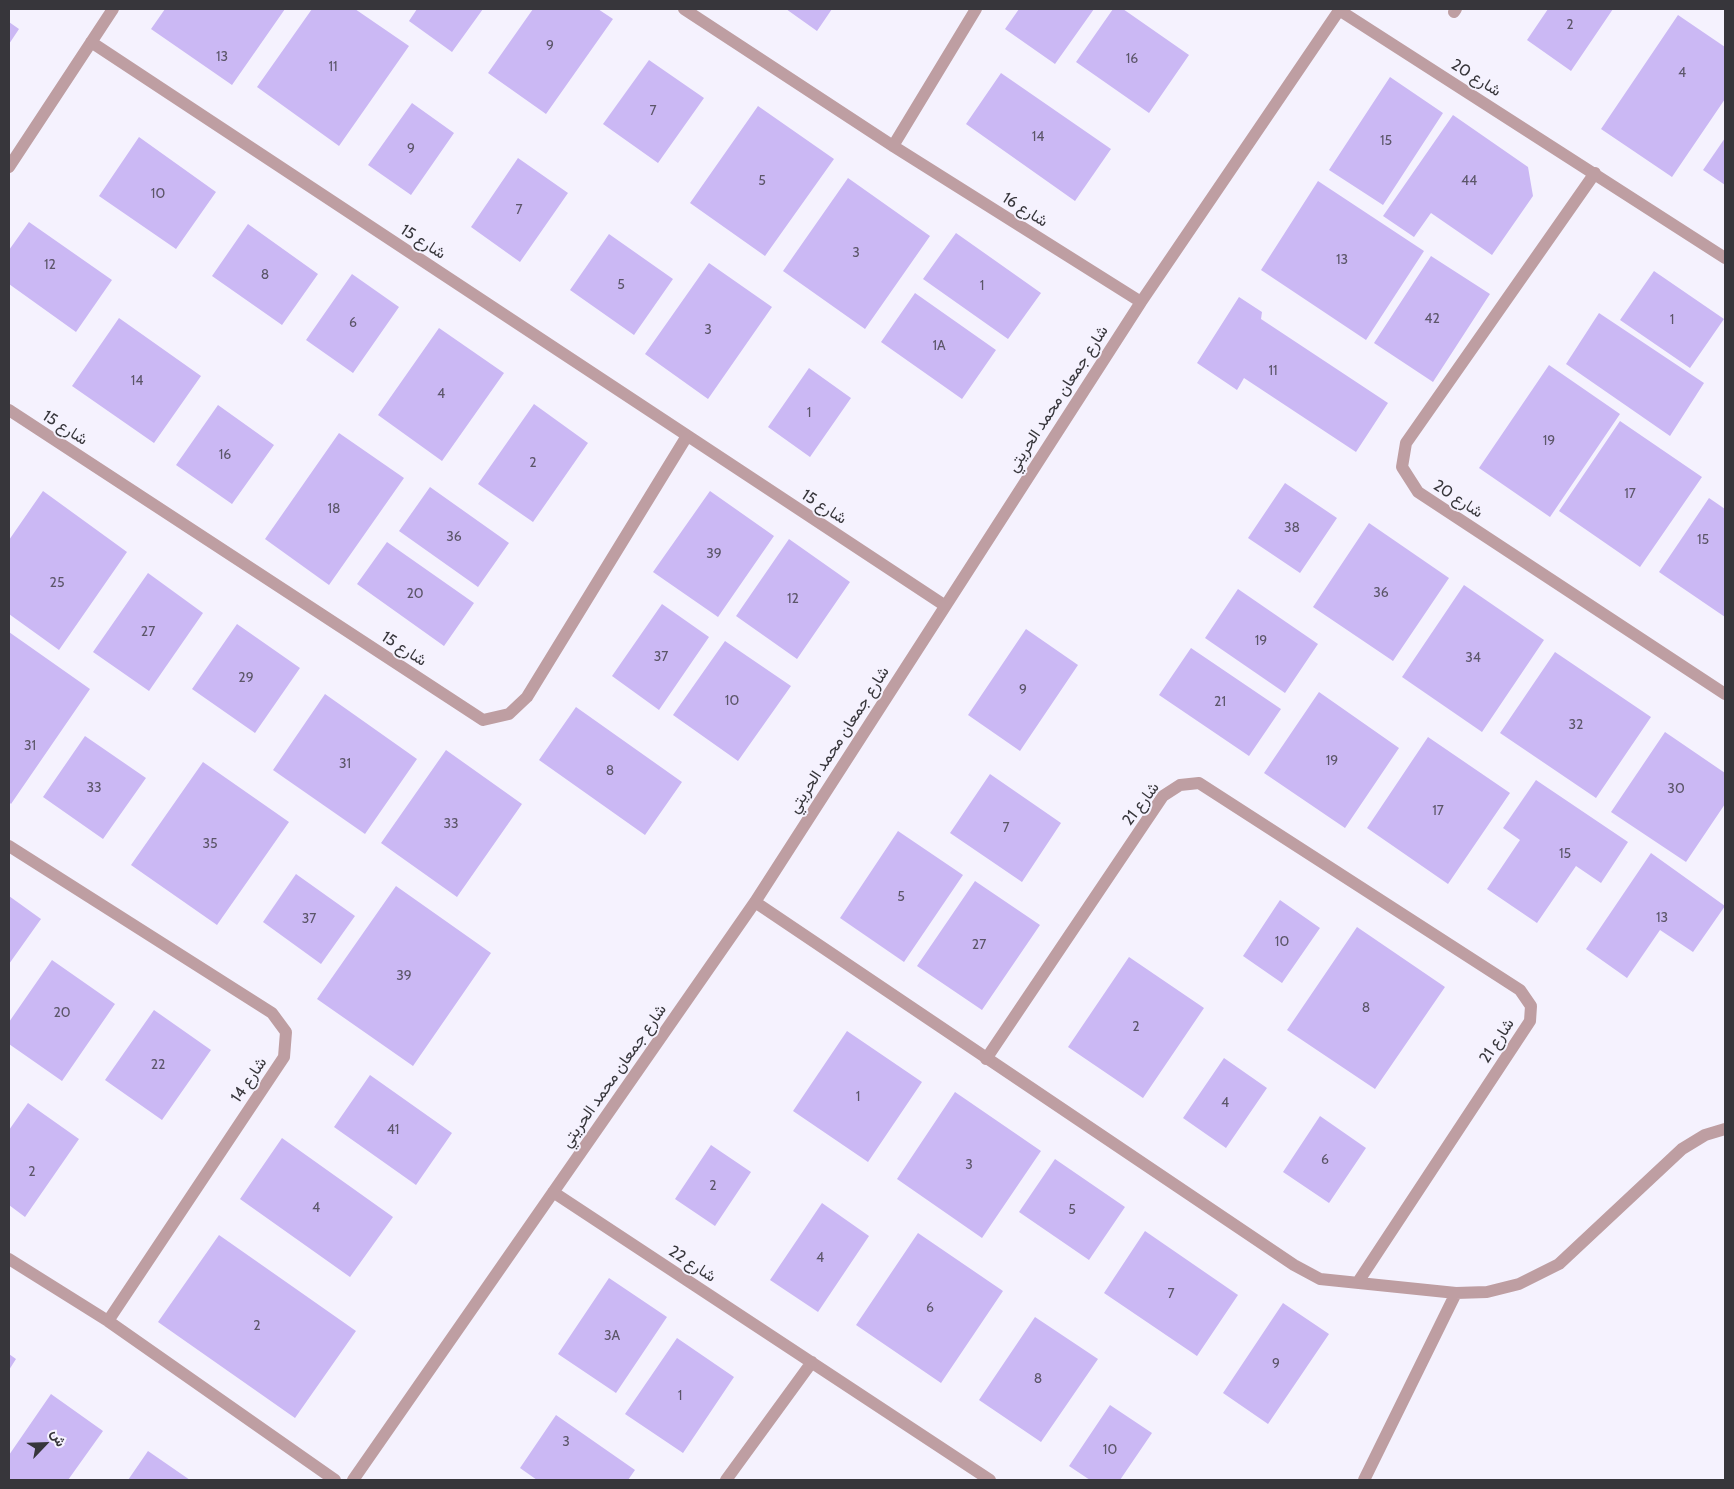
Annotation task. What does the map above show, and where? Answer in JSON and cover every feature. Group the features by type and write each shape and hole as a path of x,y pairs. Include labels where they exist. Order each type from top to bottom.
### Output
{"street":[{"name":"شارع 16","path":"684,9 893,146 1141,302"},
{"path":"893,146 976,9"},
{"name":"شارع 20","path":"1339,9 1725,258"},
{"name":"شارع جمعان محمد الحريتي","path":"353,1480 755,902 944,605 1141,302 1339,9"},
{"path":"9,167 91,42 108,11"},
{"name":"شارع 15","path":"91,42 944,605"},
{"name":"شارع 20","path":"1595,173 1406,443 1402,467 1418,492 1725,694"},
{"name":"شارع 15","path":"9,410 483,720 510,714 527,697 687,436"},
{"name":"شارع 21","path":"986,1059 1164,796 1180,785 1190,782 1199,783 1520,990 1531,1006 1530,1021 1358,1282"},
{"name":"شارع 14","path":"9,846 272,1013 286,1032 284,1058 108,1320"},
{"path":"755,902 1294,1265 1320,1279 1456,1293 1487,1292 1519,1284 1559,1264 1682,1149 1705,1135 1725,1129"},
{"name":"شارع 22","path":"553,1192 990,1480"},
{"path":"9,1259 108,1320 335,1480"},
{"path":"1364,1480 1456,1293"},
{"path":"726,1480 812,1362"}],"building":[{"path":"165,9 285,9 232,85 151,29"},
{"path":"312,9 355,9 409,46 339,146 257,87"},
{"path":"417,9 483,9 452,52 409,21"},
{"path":"533,9 598,9 613,19 546,114 488,73"},
{"path":"786,9 832,9 817,31"},
{"path":"1019,9 1094,9 1055,64 1005,29"},
{"path":"1113,9 1123,9 1189,55 1149,113 1076,62"},
{"path":"1548,9 1613,9 1571,71 1527,40"},
{"path":"1678,15 1725,47 1725,99 1672,177 1601,129"},
{"path":"9,22 19,29 9,44"},
{"path":"649,60 704,98 658,163 603,124"},
{"path":"1001,73 1111,149 1075,201 966,124"},
{"path":"1390,77 1443,113 1383,205 1329,170"},
{"path":"412,103 454,133 411,195 368,165"},
{"path":"758,106 834,159 765,256 690,203"},
{"path":"1453,115 1528,167 1533,196 1492,255 1431,213 1414,237 1383,216"},
{"path":"139,137 216,192 176,249 99,196"},
{"path":"1725,138 1725,185 1703,170"},
{"path":"518,158 568,193 520,262 471,227"},
{"path":"848,178 930,236 865,329 783,271"},
{"path":"1318,181 1424,251 1366,340 1261,270"},
{"path":"29,222 112,280 76,332 9,284 9,250"},
{"path":"248,224 318,274 282,325 212,276"},
{"path":"956,233 1041,293 1008,339 923,279"},
{"path":"609,234 673,279 634,335 570,290"},
{"path":"1431,256 1490,294 1433,382 1374,343"},
{"path":"709,263 772,307 708,399 645,354"},
{"path":"1654,271 1724,319 1690,368 1620,320"},
{"path":"352,274 399,307 353,373 306,340"},
{"path":"915,293 996,350 962,399 881,342"},
{"path":"1239,297 1262,312 1261,319 1388,403 1356,452 1244,378 1237,390 1197,363"},
{"path":"1599,313 1704,383 1670,436 1566,364"},
{"path":"119,318 201,376 154,443 72,386"},
{"path":"439,328 504,373 442,461 378,415"},
{"path":"1549,365 1620,414 1550,517 1479,468"},
{"path":"809,368 851,398 810,457 768,427"},
{"path":"534,404 588,443 533,522 478,484"},
{"path":"218,405 274,445 232,504 176,465"},
{"path":"1620,421 1702,477 1640,567 1559,511"},
{"path":"339,433 404,478 329,585 265,539"},
{"path":"1285,483 1337,518 1300,573 1248,538"},
{"path":"430,487 509,543 478,587 399,531"},
{"path":"43,491 127,552 59,650 9,614 9,540"},
{"path":"710,491 774,536 718,617 653,572"},
{"path":"1709,498 1725,509 1725,617 1659,572"},
{"path":"1369,523 1449,578 1393,661 1313,607"},
{"path":"789,539 850,582 797,659 736,616"},
{"path":"387,542 474,603 444,646 357,584"},
{"path":"148,573 203,613 149,691 93,652"},
{"path":"1464,585 1544,640 1482,732 1402,677"},
{"path":"1238,589 1318,644 1285,693 1205,638"},
{"path":"662,604 709,637 659,710 612,676"},
{"path":"237,624 300,668 255,733 192,689"},
{"path":"1026,629 1078,665 1020,751 968,715"},
{"path":"9,632 90,689 11,804 9,802"},
{"path":"725,641 791,686 738,761 673,715"},
{"path":"1191,648 1281,709 1249,756 1159,695"},
{"path":"1555,652 1651,717 1596,798 1500,733"},
{"path":"1319,692 1399,748 1345,828 1264,773"},
{"path":"325,694 417,759 365,834 273,770"},
{"path":"576,707 682,782 645,835 539,760"},
{"path":"1665,732 1725,773 1725,804 1686,862 1611,812"},
{"path":"85,736 146,778 103,839 43,797"},
{"path":"1428,737 1510,793 1448,884 1367,828"},
{"path":"446,750 522,804 457,897 381,843"},
{"path":"203,762 289,822 217,925 131,865"},
{"path":"990,774 1061,823 1022,882 950,833"},
{"path":"1536,780 1628,842 1601,883 1576,866 1537,923 1487,889 1520,840 1503,828"},
{"path":"898,831 963,875 904,962 840,918"},
{"path":"1651,853 1725,906 1693,952 1660,930 1627,978 1586,949"},
{"path":"296,874 355,916 321,964 263,922"},
{"path":"975,881 1040,925 982,1010 917,966"},
{"path":"396,886 491,953 413,1066 317,999"},
{"path":"9,896 41,919 9,964"},
{"path":"1280,900 1320,928 1282,983 1243,956"},
{"path":"1357,927 1445,987 1375,1089 1287,1030"},
{"path":"1129,957 1204,1008 1143,1098 1068,1047"},
{"path":"52,960 115,1004 62,1081 9,1044 9,1022"},
{"path":"154,1010 211,1050 162,1120 105,1080"},
{"path":"847,1031 922,1082 868,1162 793,1111"},
{"path":"1224,1058 1267,1088 1226,1148 1183,1118"},
{"path":"370,1075 452,1133 416,1185 334,1127"},
{"path":"955,1092 1041,1151 982,1238 897,1179"},
{"path":"28,1103 79,1139 25,1217 9,1205 9,1130"},
{"path":"1320,1116 1366,1148 1329,1203 1283,1172"},
{"path":"282,1138 393,1217 350,1277 240,1199"},
{"path":"711,1145 751,1172 715,1226 675,1199"},
{"path":"1055,1159 1125,1207 1089,1260 1019,1212"},
{"path":"822,1203 869,1236 818,1312 770,1280"},
{"path":"1145,1231 1238,1295 1197,1356 1104,1293"},
{"path":"918,1233 1003,1291 941,1383 856,1325"},
{"path":"219,1235 356,1331 295,1418 158,1322"},
{"path":"609,1278 667,1317 616,1393 558,1354"},
{"path":"1283,1303 1329,1334 1268,1424 1223,1393"},
{"path":"1035,1317 1098,1359 1041,1442 979,1400"},
{"path":"677,1338 734,1377 683,1453 625,1414"},
{"path":"9,1354 16,1359 9,1370"},
{"path":"51,1394 103,1431 68,1480 9,1480 9,1455"},
{"path":"1110,1405 1152,1433 1120,1480 1090,1480 1069,1466"},
{"path":"556,1415 635,1470 628,1480 537,1480 520,1468"},
{"path":"148,1451 190,1480 128,1480"}]}
